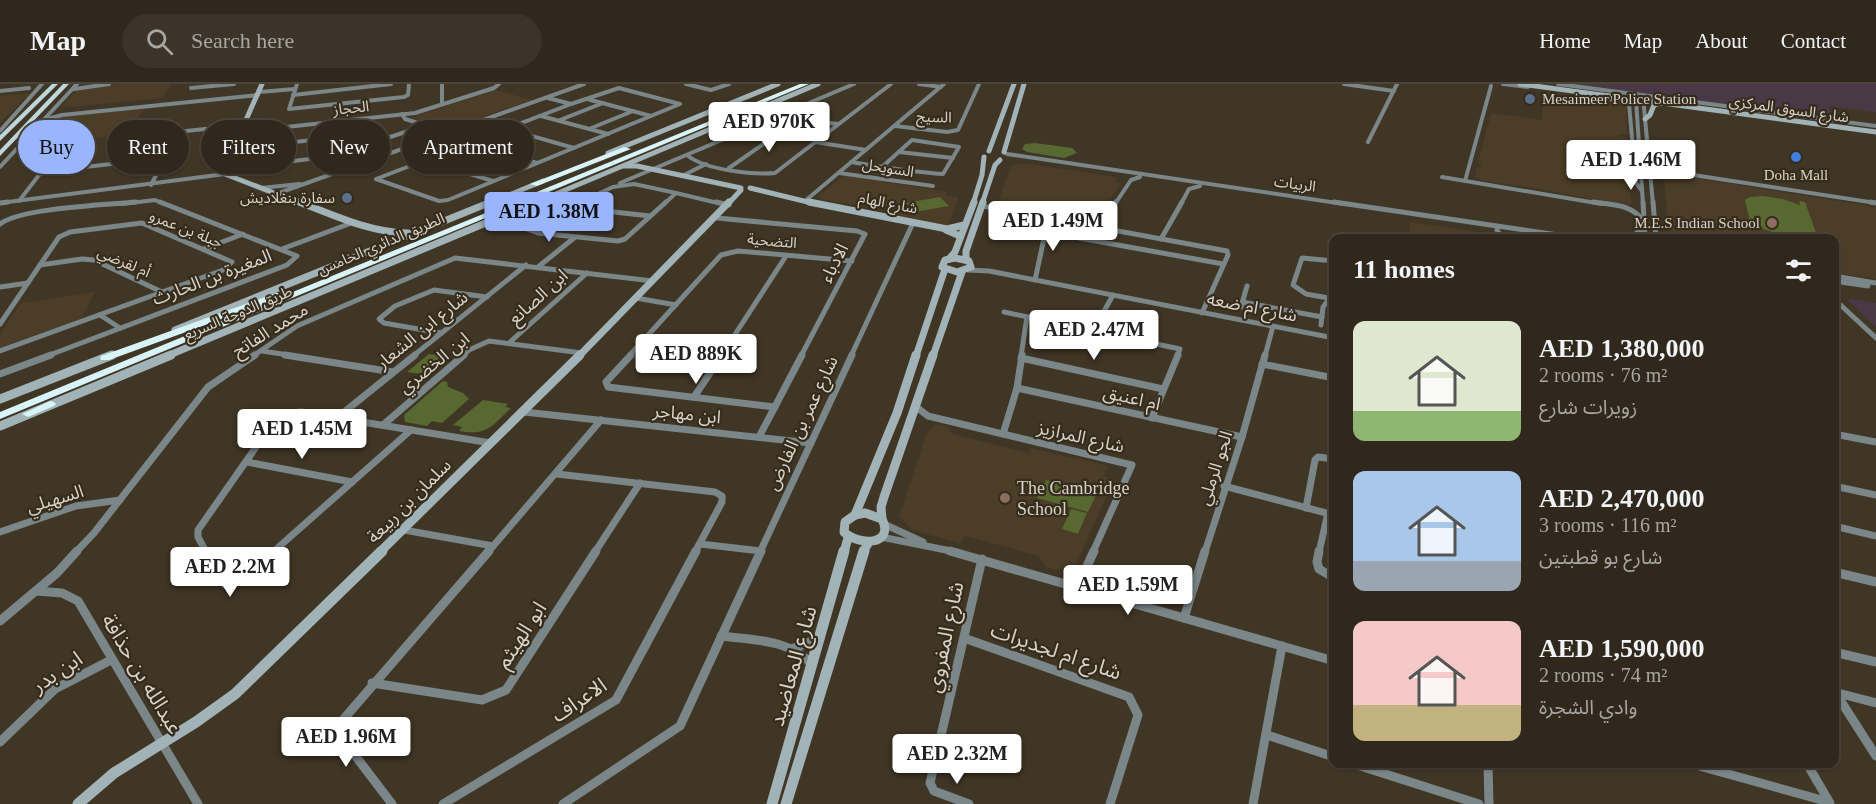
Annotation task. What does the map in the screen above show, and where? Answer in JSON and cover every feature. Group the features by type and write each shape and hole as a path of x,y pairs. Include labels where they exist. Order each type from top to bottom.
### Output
{"highway":[{"name":"الطريق الدائري الخامس","path":"0,417 790,84"},
{"name":"الطريق الدائري الخامس","path":"0,409 473,222 806,84"},
{"path":"675,144 740,114 743,110"},
{"path":"534,184 665,136"},
{"path":"473,222 518,209"},
{"path":"105,357 283,297"},
{"path":"28,414 270,309 283,297"}],"main road":[{"path":"40,100 39,95 49,84"},
{"path":"0,139 55,84"},
{"path":"0,154 66,84"},
{"path":"51,100 74,86"}],"street":[{"path":"44,120 74,86 110,84"},
{"path":"182,103 193,86 234,84"},
{"path":"246,120 262,84"},
{"path":"293,94 391,84"},
{"path":"296,86 289,109 404,97 408,95 409,84"},
{"path":"442,84 442,104"},
{"name":"الحجاز","path":"296,125 420,112 494,88 499,84"},
{"path":"485,120 584,84"},
{"path":"686,84 711,90 729,84"},
{"name":"طريق الدوحة السريع","path":"0,399 778,84"},
{"name":"طريق الدوحة السريع","path":"0,426 818,84"},
{"path":"676,194 620,241 574,238 530,231 528,227 648,169 688,156 854,84"},
{"path":"688,156 693,161 706,164 761,174 775,173 891,84"},
{"path":"919,84 942,85"},
{"name":"السيج","path":"895,126 947,132 958,130 979,84"},
{"path":"1003,114 1000,110 1009,84"},
{"path":"989,151 1014,84"},
{"path":"881,537 885,531 881,507 909,421 967,266 966,251 995,165 1004,156 1014,116 1025,88 1030,84"},
{"path":"1344,84 1394,91"},
{"path":"1368,142 1397,84"},
{"path":"1503,84 1629,104 1636,183 1642,191"},
{"name":"شارع السوق المركزي","path":"1558,84 1876,129"},
{"path":"805,201 942,85"},
{"path":"1465,181 1492,85"},
{"path":"1511,85 1545,86 1634,97 1640,142 1645,234"},
{"path":"0,91 40,86"},
{"path":"0,129 40,86"},
{"path":"44,120 62,115 258,94 296,86"},
{"path":"1545,86 1636,102"},
{"path":"402,169 376,179 439,201 493,182 680,103 617,88 531,120"},
{"path":"546,97 571,104"},
{"path":"585,99 651,116"},
{"path":"1644,99 1656,234"},
{"name":"شارع السوق المركزي","path":"1636,102 1644,99 1789,118"},
{"name":"شارع السوق المركزي","path":"1644,99 1789,118"},
{"path":"1629,111 1636,102"},
{"path":"1645,118 1650,115 1654,105 1661,103"},
{"path":"560,120 603,104"},
{"path":"589,129 633,111"},
{"path":"50,114 62,115"},
{"path":"402,114 403,118 410,120"},
{"path":"541,116 608,134"},
{"path":"779,117 838,124"},
{"path":"1789,118 1876,129"},
{"path":"729,168 772,138 768,135 745,132"},
{"path":"534,137 574,148"},
{"path":"1633,138 1640,142"},
{"path":"851,162 882,167 943,174 958,147 914,140 882,167"},
{"path":"815,142 866,150"},
{"path":"0,167 18,148"},
{"path":"276,194 402,150"},
{"path":"1004,156 989,151 982,154 986,165 955,252 942,265 945,269 897,413 855,515 844,526 844,532 848,538 858,542 869,542 881,537 982,559 1329,660"},
{"path":"898,152 953,158"},
{"path":"984,157 1004,156"},
{"name":"الربيات","path":"1004,156 1524,234"},
{"name":"الربيات","path":"1004,156 1551,234"},
{"path":"20,201 39,175 49,171 165,158 151,185"},
{"name":"شارع الهام","path":"636,162 648,169 745,190 947,229 964,225"},
{"path":"1650,163 1797,191 1876,203"},
{"path":"1641,165 1650,163 1797,191"},
{"path":"682,176 706,164"},
{"name":"السويحل","path":"839,173 933,186"},
{"path":"0,203 225,174 386,232 398,234 420,230"},
{"path":"468,174 493,182"},
{"path":"1127,175 1131,180"},
{"path":"1098,228 1131,180 1140,177"},
{"path":"1442,177 1624,207 1637,212 1644,222"},
{"path":"261,188 293,183 302,185"},
{"path":"1183,183 1190,189"},
{"path":"613,187 634,184 676,194 728,211"},
{"path":"1161,239 1190,189 1200,186"},
{"path":"102,205 111,190"},
{"name":"سلمان بن ربيعة","path":"78,804 109,776 213,712 229,699 524,412 717,218 728,211 745,190"},
{"path":"1624,207 1636,206 1642,198"},
{"name":"المغيرة بن الحارث","path":"0,225 19,216 158,200 297,256 287,265 0,374"},
{"name":"شارع الهام","path":"805,201 950,231 960,236"},
{"path":"569,207 650,216"},
{"path":"980,210 994,210 1227,251 1228,255 1202,313"},
{"name":"الادباء","path":"728,211 861,232 865,236 759,436"},
{"path":"1654,211 1662,212"},
{"path":"1035,280 1048,220"},
{"name":"المغيرة بن الحارث","path":"282,249 354,222"},
{"name":"جبلة بن عمرو","path":"0,324 59,237 65,234 135,223 145,224 230,260 231,264 162,292 0,351"},
{"name":"شارع عمر بن الفارض","path":"563,804 680,726 913,223"},
{"path":"1497,230 1500,234"},
{"path":"1637,234 1645,230"},
{"path":"380,247 388,240 386,232"},
{"name":"المغيرة بن الحارث","path":"204,249 243,234"},
{"path":"1057,234 1224,264"},
{"path":"538,267 574,238"},
{"name":"التضحية","path":"775,407 615,389 606,384 608,378 721,255 738,251 852,261"},
{"path":"694,397 786,256"},
{"path":"1329,260 1308,257 1301,259 1293,285 1299,291 1329,298"},
{"name":"محمد الفاتح","path":"2,619 57,573 120,500 208,387 297,326 455,258 653,281"},
{"name":"أم لقرضي","path":"40,265 82,259 94,260 162,292"},
{"path":"949,259 967,266"},
{"name":"شارع ابن الشعار","path":"338,417 526,266"},
{"path":"945,269 967,266"},
{"name":"شارع ام ضعه","path":"967,266 1329,337"},
{"name":"ابن الصانع","path":"509,343 587,273"},
{"path":"1839,277 1876,283"},
{"path":"1839,282 1876,287"},
{"path":"0,287 28,283"},
{"path":"1247,286 1241,304 1322,316"},
{"path":"1205,288 1212,290"},
{"path":"441,333 384,323 379,319 395,306 434,290 487,297"},
{"path":"1093,331 1113,295"},
{"path":"1321,297 1320,303 1323,308 1321,325"},
{"path":"636,298 676,305"},
{"path":"1323,308 1329,302"},
{"path":"1839,304 1876,338"},
{"path":"1004,312 1180,349 1152,418"},
{"path":"100,315 120,328"},
{"path":"1003,434 1017,388 1027,317"},
{"name":"الجو الرملي","path":"1184,618 1224,486 1242,437 1274,326"},
{"name":"ابن الخضري","path":"383,425 476,345 489,341 582,353"},
{"path":"262,351 393,372"},
{"path":"1021,358 1163,389"},
{"path":"1262,364 1329,377"},
{"name":"ام اعنيق","path":"1017,388 1242,437"},
{"name":"شارع المرازيز","path":"915,406 928,416 1132,465 1077,588"},
{"path":"411,430 248,575 229,585 221,580 198,537 198,530 275,420 286,414 302,412 338,417 491,443"},
{"name":"ابن مهاجر","path":"524,412 811,443"},
{"name":"شارع المرازيز","path":"909,421 928,416"},
{"path":"392,804 335,729 340,718 557,474 601,420"},
{"path":"1839,435 1876,442"},
{"path":"1306,508 1315,460 1320,457 1329,458"},
{"path":"247,462 352,482"},
{"name":"الاعراف","path":"443,804 616,700 722,502 722,496 715,492 557,474"},
{"name":"ابو الهيثم","path":"372,683 482,700 506,690 640,483"},
{"path":"1224,486 1329,514"},
{"path":"1839,487 1876,495"},
{"name":"السهيلي","path":"0,532 76,506 120,500"},
{"path":"855,515 870,514 930,546"},
{"path":"1329,521 1317,562 1318,569 1329,575"},
{"path":"1839,527 1876,536"},
{"path":"404,530 493,546"},
{"name":"شارع المعاضيد","path":"772,804 848,538"},
{"name":"شارع المعاضيد","path":"786,804 862,554 869,542"},
{"path":"700,544 760,551"},
{"name":"شارع المفروي","path":"969,804 934,790 930,783 982,559"},
{"path":"1839,573 1876,582"},
{"name":"عبدالله بن حذافة","path":"36,591 63,593 78,601 198,804"},
{"path":"721,636 794,648 805,655 812,666"},
{"path":"794,648 821,637"},
{"name":"شارع ام لجديرات","path":"964,638 1129,697 1138,715 1110,804"},
{"path":"1253,804 1282,646"},
{"path":"1839,653 1876,662"},
{"name":"ابن بدر","path":"0,742 55,689 111,660"},
{"path":"1839,693 1876,703"},
{"path":"1839,698 1876,756"},
{"path":"1267,735 1329,755"},
{"path":"1366,768 1479,804"},
{"path":"1488,768 1489,804"},
{"path":"1706,768 1830,803"},
{"path":"1809,768 1830,803"}],"shaded area":[{"path":"118,84 172,84 162,98 60,108 78,89"},
{"path":"1571,84 1876,84 1876,112 1829,106 1834,119"},
{"path":"494,90 533,100 472,120 411,118"},
{"path":"1544,91 1611,101 1626,107 1627,135 1619,134 1618,136 1628,138 1628,163 1622,164 1626,168 1621,169 1627,172 1632,204 1621,205 1535,188 1483,181 1475,177 1477,167 1482,165 1478,163 1491,113 1542,120"},
{"path":"30,93 0,123 0,96"},
{"path":"145,108 136,120 107,120 107,137 95,138 95,120 47,120"},
{"path":"1022,163 1117,177 1115,182 1121,183 1096,221 1088,223 1002,209 998,203 1008,173 1012,169 1010,166"},
{"name":"M.E.S Indian School","path":"1675,175 1876,207 1876,279 1839,274 1839,234 1669,234 1664,177"},
{"path":"849,176 947,192 946,196 959,197 948,226 897,213 821,199 819,196 842,177"},
{"path":"1410,222 1481,234 1409,234"},
{"path":"95,292 82,318 0,348 0,334 21,303"},
{"path":"1845,298 1876,303 1876,327 1852,304"},
{"name":"The Cambridge School","path":"937,424 946,426 953,434 1028,453 1031,448 1108,466 1103,476 1114,479 1075,567 1056,570 1046,567 1039,556 965,536 960,543 912,530 899,516 927,432"}],"green space":[{"path":"1035,143 1072,148 1077,153 1064,158 1027,152 1022,149 1025,144"},
{"path":"940,197 949,206 914,212 906,203"},
{"path":"1750,197 1783,199 1800,205 1799,201 1805,202 1817,234 1778,234 1753,225 1745,200"},
{"path":"429,354 449,357 428,375 407,372"},
{"path":"443,381 447,382 448,387 463,393 469,399 442,423 432,421 427,426 405,422 404,415"},
{"path":"483,400 508,404 505,407 511,408 494,425 483,431 459,431 462,427 453,425"},
{"path":"1046,480 1097,493 1088,512 1037,498"},
{"path":"1071,509 1087,513 1078,534 1062,529"}],"place":[{"name":"Mesaimeer Police Station","path":"1530,99"},
{"name":"Doha Mall","path":"1796,157"},
{"name":"سفارة بنغلاديش","path":"347,198"},
{"name":"M.E.S Indian School","path":"1772,223"},
{"name":"The Cambridge School","path":"1005,498"}]}
